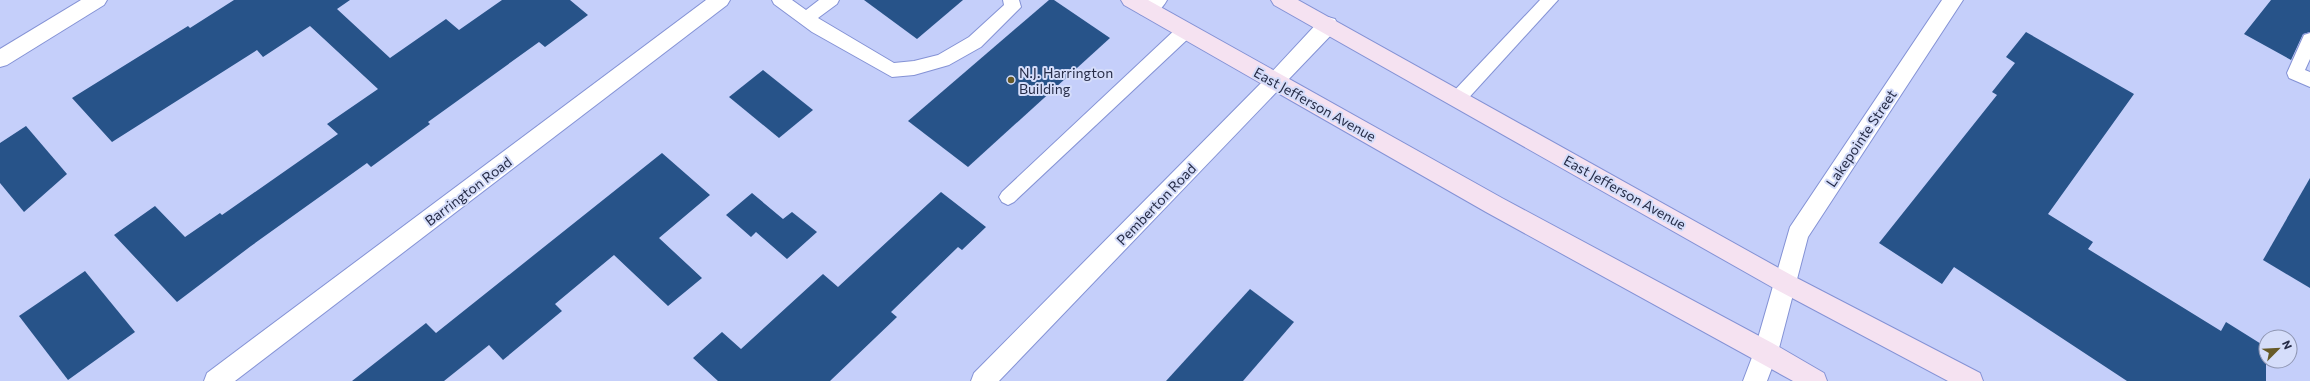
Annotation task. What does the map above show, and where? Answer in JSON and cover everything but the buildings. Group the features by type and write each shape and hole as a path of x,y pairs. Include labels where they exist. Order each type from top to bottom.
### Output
{"main road":[{"name":"East Jefferson Avenue","path":"1281,0 1328,25 1785,283 1970,381"},
{"name":"East Jefferson Avenue","path":"1145,3 1185,31 1275,82 1766,352 1815,381"}],"street":[{"path":"0,59 97,0"},
{"name":"Barrington Road","path":"216,381 720,0"},
{"name":"Lakepointe Street","path":"1766,352 1798,234 1953,0"},
{"name":"Pemberton Road","path":"983,381 1275,82 1328,25"},
{"path":"1755,381 1766,352"}],"lane":[{"path":"780,0 892,70 914,68 943,60 975,42 1013,7 1011,0"},
{"path":"807,18 831,0"},
{"path":"1458,98 1550,0"},
{"path":"1008,197 1185,31"},
{"path":"2310,40 2295,73 2310,80"}],"place":[{"name":"N.J. Harrington Building","path":"1011,80"}]}
